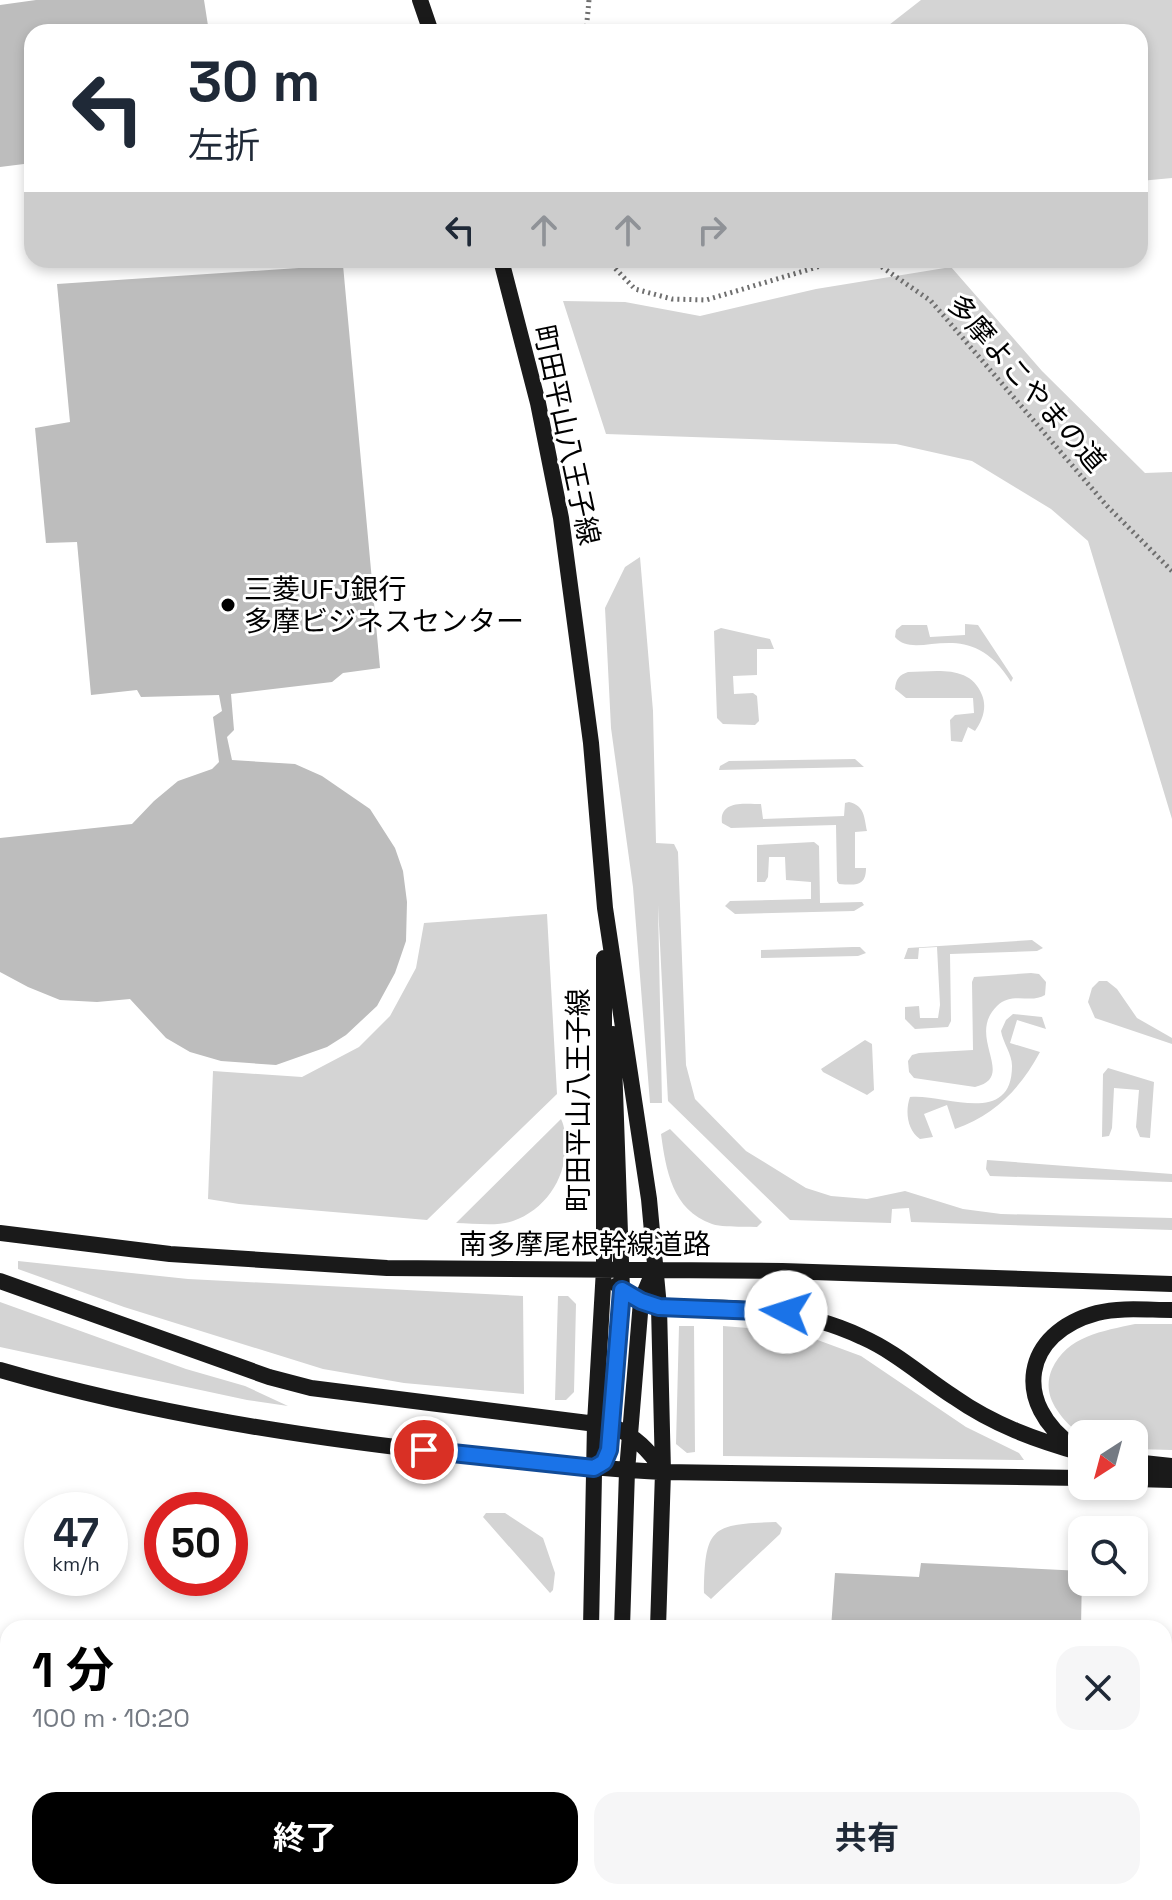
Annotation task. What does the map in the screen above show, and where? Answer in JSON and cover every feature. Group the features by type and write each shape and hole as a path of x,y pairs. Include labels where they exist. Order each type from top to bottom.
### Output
{"main road":[{"path":"420,0 428,24"},
{"name":"町田平山八王子線","path":"503,268 538,403 561,518 591,743 605,908 649,1199 659,1307"},
{"path":"603,1424 612,1269 614,1041 605,908"},
{"name":"南多摩尾根幹線道路","path":"0,1233 243,1261 401,1268 876,1273 1172,1284"},
{"path":"591,1620 594,1468 622,1290 612,1269"},
{"path":"622,1620 629,1433 641,1301 654,1270"},
{"path":"0,1281 269,1377 311,1388 517,1416 603,1424 629,1433 652,1454 663,1472"},
{"path":"622,1290 659,1307 786,1312 837,1326 893,1354 987,1419 1026,1437 1068,1449"},
{"path":"658,1620 663,1472 659,1307"},
{"path":"1068,1443 1049,1424 1034,1395 1032,1377 1044,1345 1058,1330 1098,1313 1172,1310"},
{"path":"0,1370 168,1411 305,1436 594,1468 663,1472 1068,1478"},
{"path":"1148,1463 1172,1466"},
{"path":"1148,1479 1172,1480"}],"path":[{"path":"587,24 589,0"},
{"name":"多摩よこやまの道","path":"615,268 635,289 672,299 706,300 814,268"},
{"name":"多摩よこやまの道","path":"883,268 931,301 1096,494 1172,571"}],"shaded area":[{"path":"921,0 1172,0 1172,178 1148,180 1148,24 890,24"},
{"path":"952,268 1042,371 1145,473 1172,472 1172,819 1088,541 1051,509 972,461 896,444 606,434 563,301 625,302 700,316 816,289"},
{"path":"640,557 653,711 656,843 674,844 678,852 686,1065 695,1099 746,1151 806,1188 831,1196 867,1199 905,1191 963,1209 1001,1214 1172,1218 1172,1230 911,1222 909,1208 892,1209 891,1223 790,1220 668,1101 658,905 662,1103 650,1103 633,887 611,728 605,608 625,567"},
{"path":"965,624 978,625 1013,678 1011,682 995,661 978,649 961,644 905,644 895,637 896,630 902,625 927,625 930,637 965,635"},
{"path":"721,628 770,639 774,649 757,649 757,675 733,676 734,694 753,693 757,696 759,721 755,725 723,724 717,718 714,631"},
{"path":"908,672 951,672 969,678 982,695 984,704 982,718 975,731 968,727 962,742 951,741 950,720 955,715 974,713 973,698 906,698 895,689 898,678"},
{"path":"855,759 864,767 719,770 729,761"},
{"path":"845,803 861,809 867,831 855,832 855,868 866,868 862,882 855,884 839,884 837,881 836,825 731,828 722,823 725,810 734,805 761,804 763,819 844,816"},
{"path":"814,842 819,846 820,903 862,902 864,905 854,911 735,914 725,906 730,901 811,899 811,882 786,880 785,857 769,857 768,877 765,882 757,882 757,845"},
{"path":"547,914 557,1094 427,1220 208,1199 213,1071 302,1077 359,1047 390,1016 416,968 424,923"},
{"path":"1032,940 1043,948 1037,951 950,954 951,1021 948,1027 915,1029 905,1019 905,1007 919,1006 920,1018 938,1018 940,1005 937,947 919,948 918,959 904,959 908,948"},
{"path":"860,947 866,953 858,956 761,958 761,950"},
{"path":"1039,974 1046,982 1045,995 1009,999 997,1006 989,1018 986,1030 992,1074 987,1082 975,1087 914,1078 909,1072 908,1061 912,1055 973,1050 974,977"},
{"path":"1099,981 1107,981 1117,989 1137,1018 1172,1038 1172,1044 1095,1018 1088,1002 1092,988"},
{"path":"1013,1014 1042,1017 1046,1029 1017,1020 1010,1043 1040,1052 1024,1078 994,1108 955,1129 947,1105 924,1114 933,1137 920,1139 912,1131 908,1120 910,1097 973,1103 988,1102 1001,1096 1009,1085 1012,1066 1001,1031"},
{"path":"865,1040 872,1044 874,1090 867,1095 821,1069"},
{"path":"1108,1068 1154,1082 1150,1138 1140,1137 1136,1127 1139,1090 1114,1088 1112,1128 1109,1136 1102,1137 1103,1074"},
{"path":"561,1119 565,1157 558,1180 544,1201 525,1216 507,1223 456,1223"},
{"path":"670,1129 762,1222 757,1227 712,1224 688,1209 673,1187 665,1161 661,1134"},
{"path":"987,1160 1172,1174 1172,1182 990,1176 986,1169"},
{"path":"18,1261 188,1279 523,1296 524,1394 404,1383 323,1369 124,1307 18,1269"},
{"path":"558,1296 568,1296 576,1304 574,1392 566,1400 555,1400"},
{"path":"0,1302 186,1369 245,1386 288,1406 0,1347"},
{"path":"1135,1324 1172,1324 1172,1450 1148,1449 1148,1420 1068,1420 1068,1423 1054,1405 1049,1379 1059,1358 1076,1342"},
{"path":"679,1326 694,1326 695,1452 687,1453 676,1444"},
{"path":"723,1326 796,1332 861,1356 966,1427 1019,1453 1024,1460 723,1456"},
{"path":"486,1513 505,1513 543,1538 555,1573 550,1593 483,1517"},
{"path":"776,1522 782,1528 780,1534 711,1599 704,1593 707,1554 716,1534 737,1525"}],"building":[{"path":"36,0 204,0 208,24 24,24 24,164 0,167 0,5"},
{"name":"三菱UFJ銀行 多摩ビジネスセンター","path":"298,268 343,268 380,668 343,673 332,682 231,694 234,730 227,737 232,760 295,764 322,776 370,809 395,848 403,871 407,902 406,941 395,973 377,1006 346,1035 327,1047 276,1065 221,1061 190,1052 166,1038 130,999 97,1002 60,1000 0,972 0,838 132,824 178,781 212,769 219,762 213,717 222,711 219,695 141,697 137,690 91,695 77,542 46,543 35,428 70,422 57,284"},
{"path":"921,1563 1068,1570 1068,1596 1082,1596 1081,1620 832,1620 835,1573 919,1577"}],"place":[{"name":"三菱UFJ銀行 多摩ビジネスセンター","path":"228,605"}],"route":[{"path":"424,1450 594,1468 604,1462 612,1426 622,1290 659,1307 786,1312"}]}
